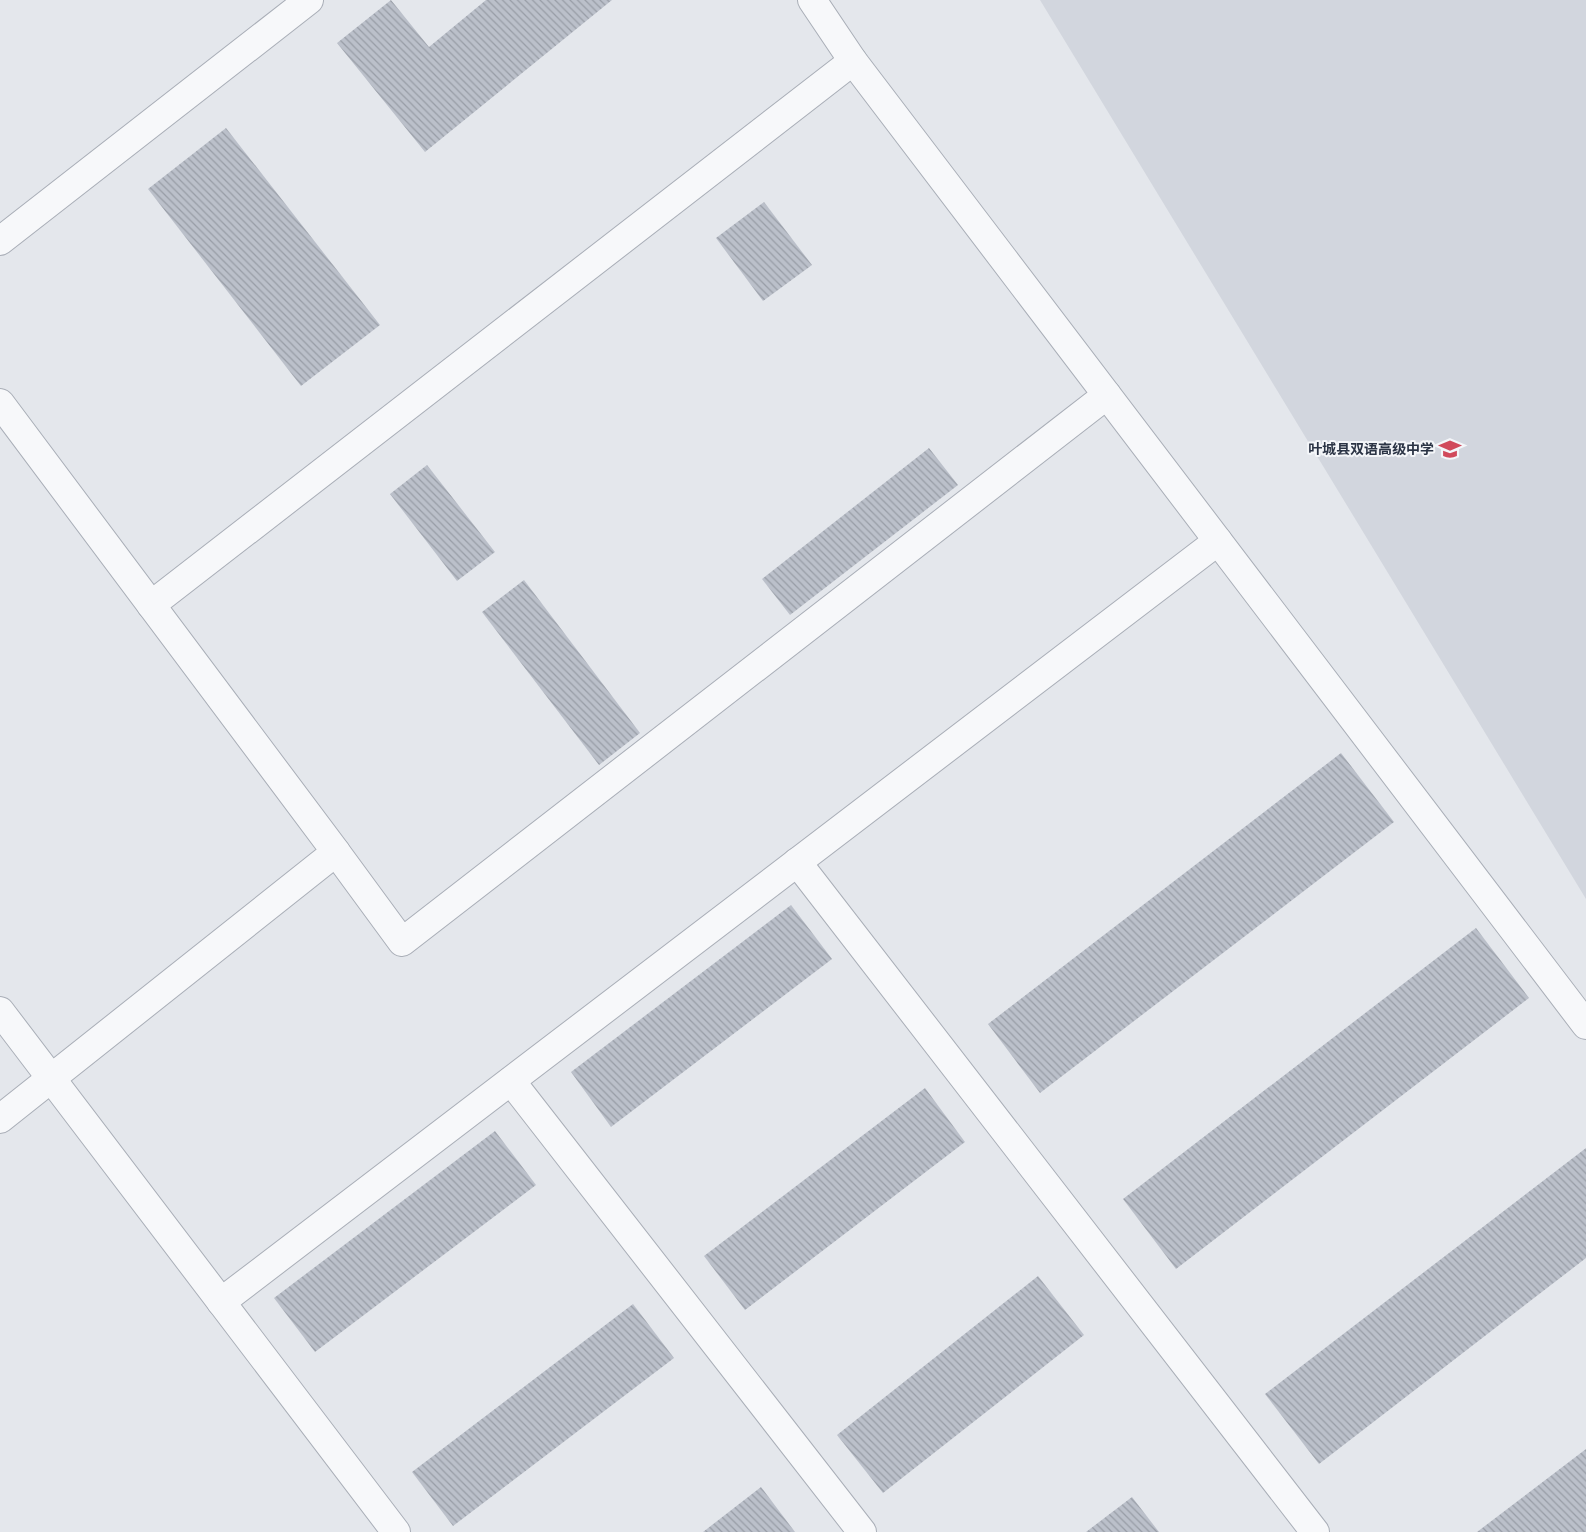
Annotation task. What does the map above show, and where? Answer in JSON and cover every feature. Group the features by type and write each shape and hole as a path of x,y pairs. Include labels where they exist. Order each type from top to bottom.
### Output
{"lane":[{"path":"0,241 309,0"},
{"path":"812,0 853,61 1586,1025"},
{"path":"151,605 853,61"},
{"path":"0,403 402,942 1108,396"},
{"path":"221,1302 1218,541"},
{"path":"0,1119 336,852"},
{"path":"797,862 1315,1532"},
{"path":"0,1011 396,1532"},
{"path":"511,1081 862,1532"}],"shaded area":[{"name":"叶城县双语高级中学","path":"1040,0 1586,0 1586,899"}],"building":[{"path":"391,0 429,47 486,0 612,0 425,152 337,43"},
{"path":"226,128 380,325 301,386 148,189"},
{"path":"764,202 812,265 763,301 716,238"},
{"path":"929,448 958,485 790,615 762,579"},
{"path":"427,465 495,552 457,581 390,494"},
{"path":"524,580 640,733 599,765 482,612"},
{"path":"1341,753 1394,822 1040,1093 988,1024"},
{"path":"791,905 832,959 611,1127 571,1072"},
{"path":"1476,928 1529,998 1176,1269 1123,1199"},
{"path":"925,1088 965,1142 745,1310 704,1256"},
{"path":"495,1131 536,1185 315,1352 274,1298"},
{"path":"1586,1148 1586,1258 1319,1464 1265,1394"},
{"path":"1038,1276 1084,1335 883,1493 837,1435"},
{"path":"633,1304 674,1358 453,1526 412,1472"},
{"path":"1586,1449 1586,1532 1477,1532"},
{"path":"761,1487 795,1532 703,1532"},
{"path":"1132,1497 1159,1532 1086,1532"}],"place":[{"name":"叶城县双语高级中学","path":"1450,449"}]}
